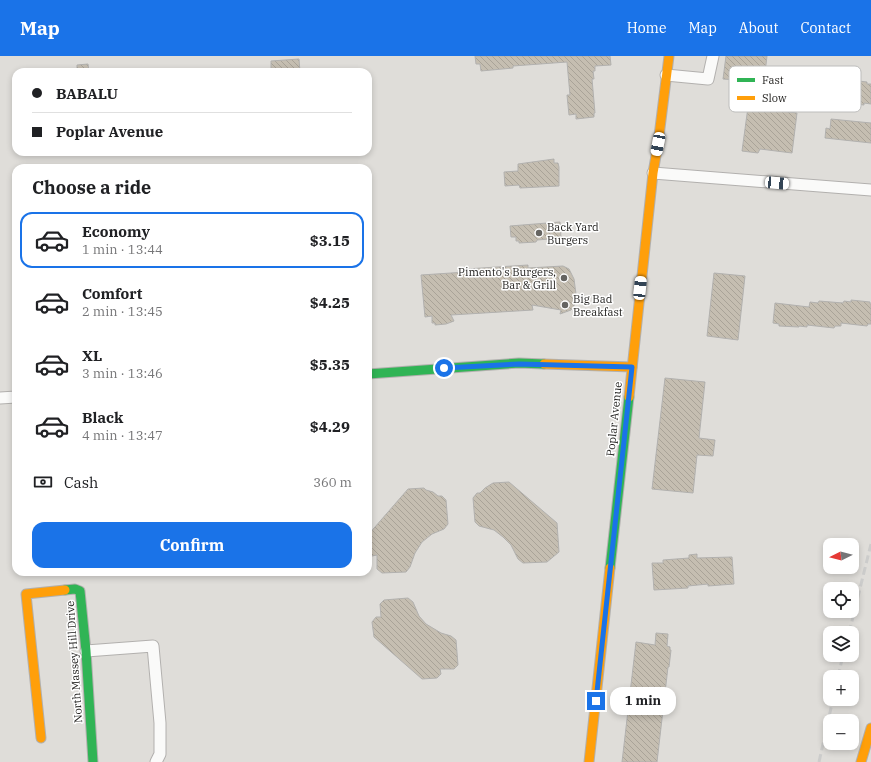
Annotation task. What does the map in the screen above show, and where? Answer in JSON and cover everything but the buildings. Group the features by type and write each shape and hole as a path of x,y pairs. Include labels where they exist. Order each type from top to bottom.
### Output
{"main road":[{"name":"Poplar Avenue","path":"589,762 653,173 669,56"},
{"path":"372,374 519,364 632,367"},
{"name":"North Massey Hill Drive","path":"41,738 26,594 75,589 80,591 86,651 93,762"},
{"path":"861,762 871,728"}],"street":[{"path":"666,75 708,79 713,56"},
{"path":"653,173 871,190"},
{"path":"0,398 12,397"},
{"path":"86,651 153,646 160,723 160,754 156,762"}],"railway":[{"path":"851,626 871,544"},
{"path":"840,670 841,662"},
{"path":"819,762 831,706"}],"traffic: fast":[{"path":"372,374 519,363 544,364"},
{"path":"610,568 629,397"},
{"path":"65,590 75,589 80,591 86,651 93,762"}],"traffic: slow":[{"path":"629,397 653,173 669,56"},
{"path":"544,364 632,367"},
{"path":"589,762 610,568"},
{"path":"41,738 26,594 65,590"},
{"path":"861,762 871,728"}],"place":[{"name":"Back Yard Burgers","path":"539,233"},
{"name":"Pimento's Burgers, Bar & Grill","path":"564,278"},
{"name":"Big Bad Breakfast","path":"565,305"}],"route":[{"path":"444,368 519,364 632,367 596,701"}]}
